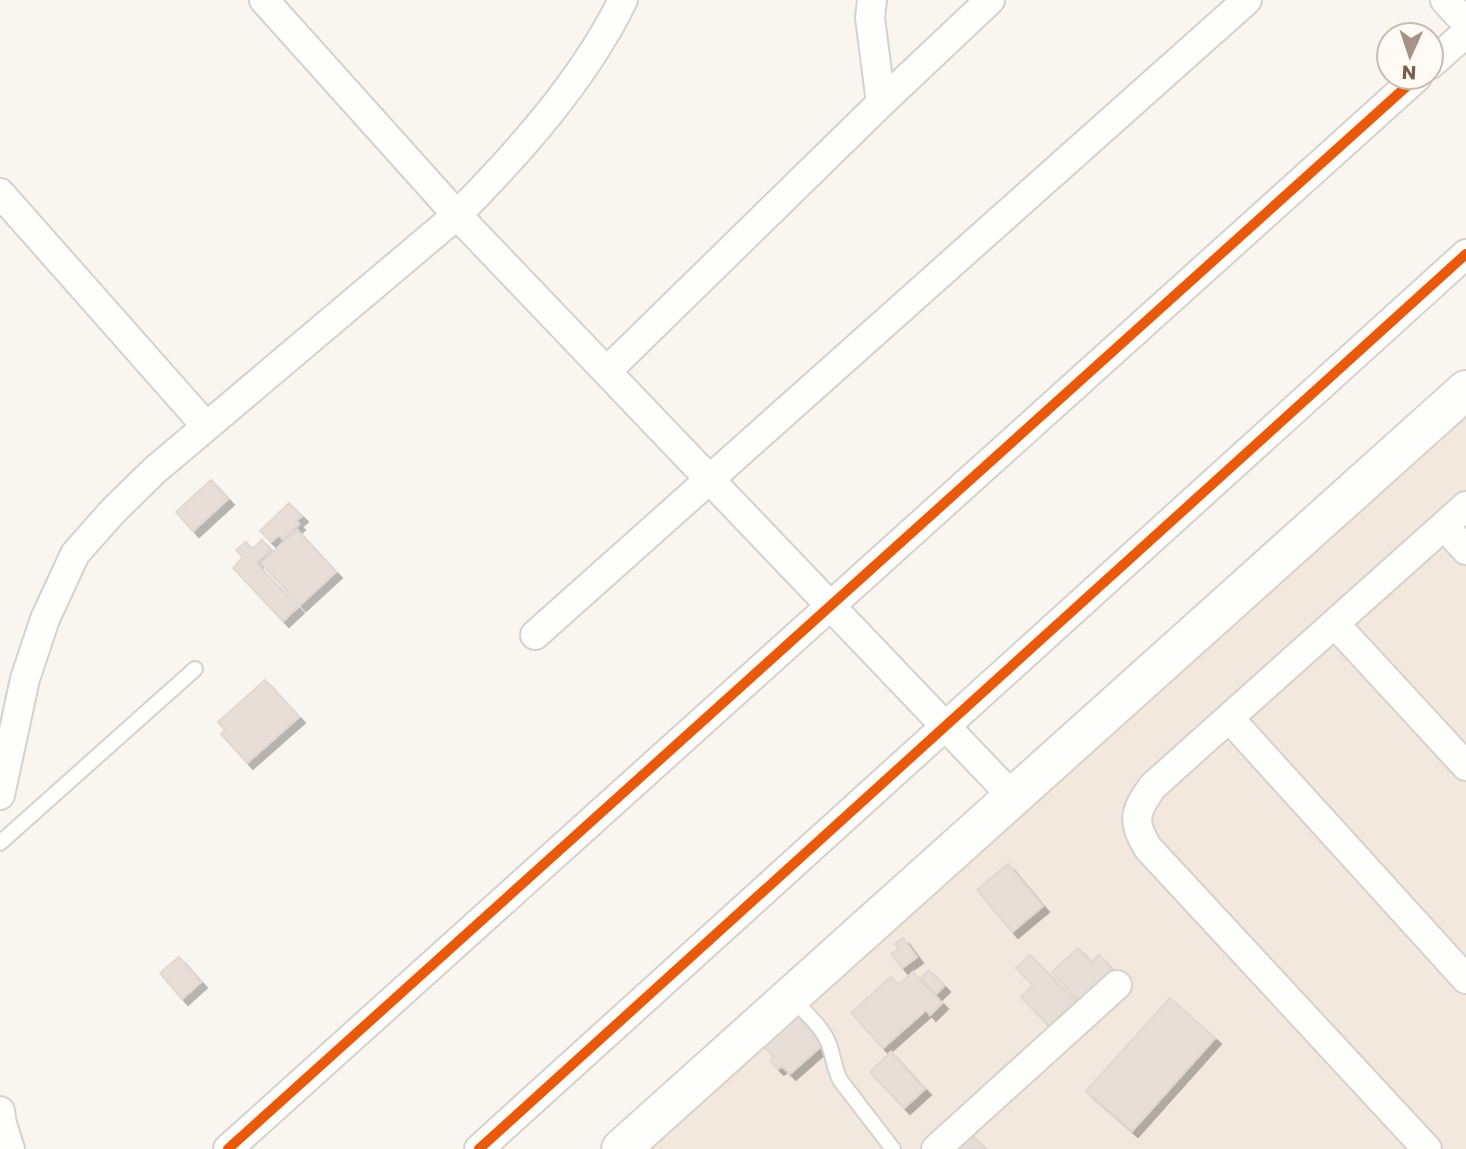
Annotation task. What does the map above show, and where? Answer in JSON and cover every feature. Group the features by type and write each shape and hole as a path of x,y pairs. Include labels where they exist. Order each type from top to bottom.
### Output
{"street":[{"path":"264,0 457,215 1013,797"},
{"path":"0,795 5,735 45,619 75,554 113,511 155,470 457,215 501,170 570,86 610,26 623,0"},
{"path":"872,0 870,18 881,103"},
{"path":"607,371 990,0"},
{"path":"535,635 1247,0"},
{"path":"1446,0 1466,23"},
{"path":"1445,52 1466,33"},
{"path":"228,1149 1401,91"},
{"path":"0,193 206,426"},
{"path":"479,1149 1466,254"},
{"path":"621,1149 1466,390"},
{"path":"1427,1149 1148,848 1139,835 1136,819 1142,802 1153,786 1466,506"},
{"path":"1444,526 1466,550"},
{"path":"1335,624 1466,766"},
{"path":"1229,718 1466,979"},
{"path":"936,1149 1117,985"},
{"path":"0,1111 10,1149"}],"lane":[{"path":"0,843 195,669"},
{"path":"791,996 825,1035 840,1080 893,1149"}],"shaded area":[{"path":"1466,413 1466,1149 645,1149"}],"building":[{"path":"211,480 228,499 193,531 176,512"},
{"path":"289,503 302,516 296,521 299,524 283,539 279,535 271,542 260,531"},
{"path":"297,530 336,572 300,605 261,563"},
{"path":"262,540 271,550 256,563 298,607 283,621 233,568 243,557 236,550 246,542 252,549"},
{"path":"265,680 299,717 247,763 221,734 225,730 218,722"},
{"path":"1008,864 1043,906 1012,932 977,890"},
{"path":"903,938 917,957 902,968 891,954 899,948 895,944"},
{"path":"1078,948 1091,962 1099,955 1114,972 1080,1002 1052,972"},
{"path":"1030,955 1076,1002 1050,1027 1021,997 1033,985 1016,968"},
{"path":"179,957 201,982 182,999 160,973"},
{"path":"929,970 944,986 936,994 921,978"},
{"path":"913,972 942,1003 930,1015 926,1010 883,1048 851,1013 891,977 899,985"},
{"path":"1170,998 1215,1038 1132,1131 1086,1091"},
{"path":"800,1014 826,1042 790,1074 782,1066 778,1069 770,1061 774,1057 764,1047"},
{"path":"891,1052 925,1089 904,1108 870,1072"},
{"path":"969,1132 986,1149 951,1149"}],"cycle path":[{"path":"228,1149 1401,91"},
{"path":"479,1149 1466,254"}]}
